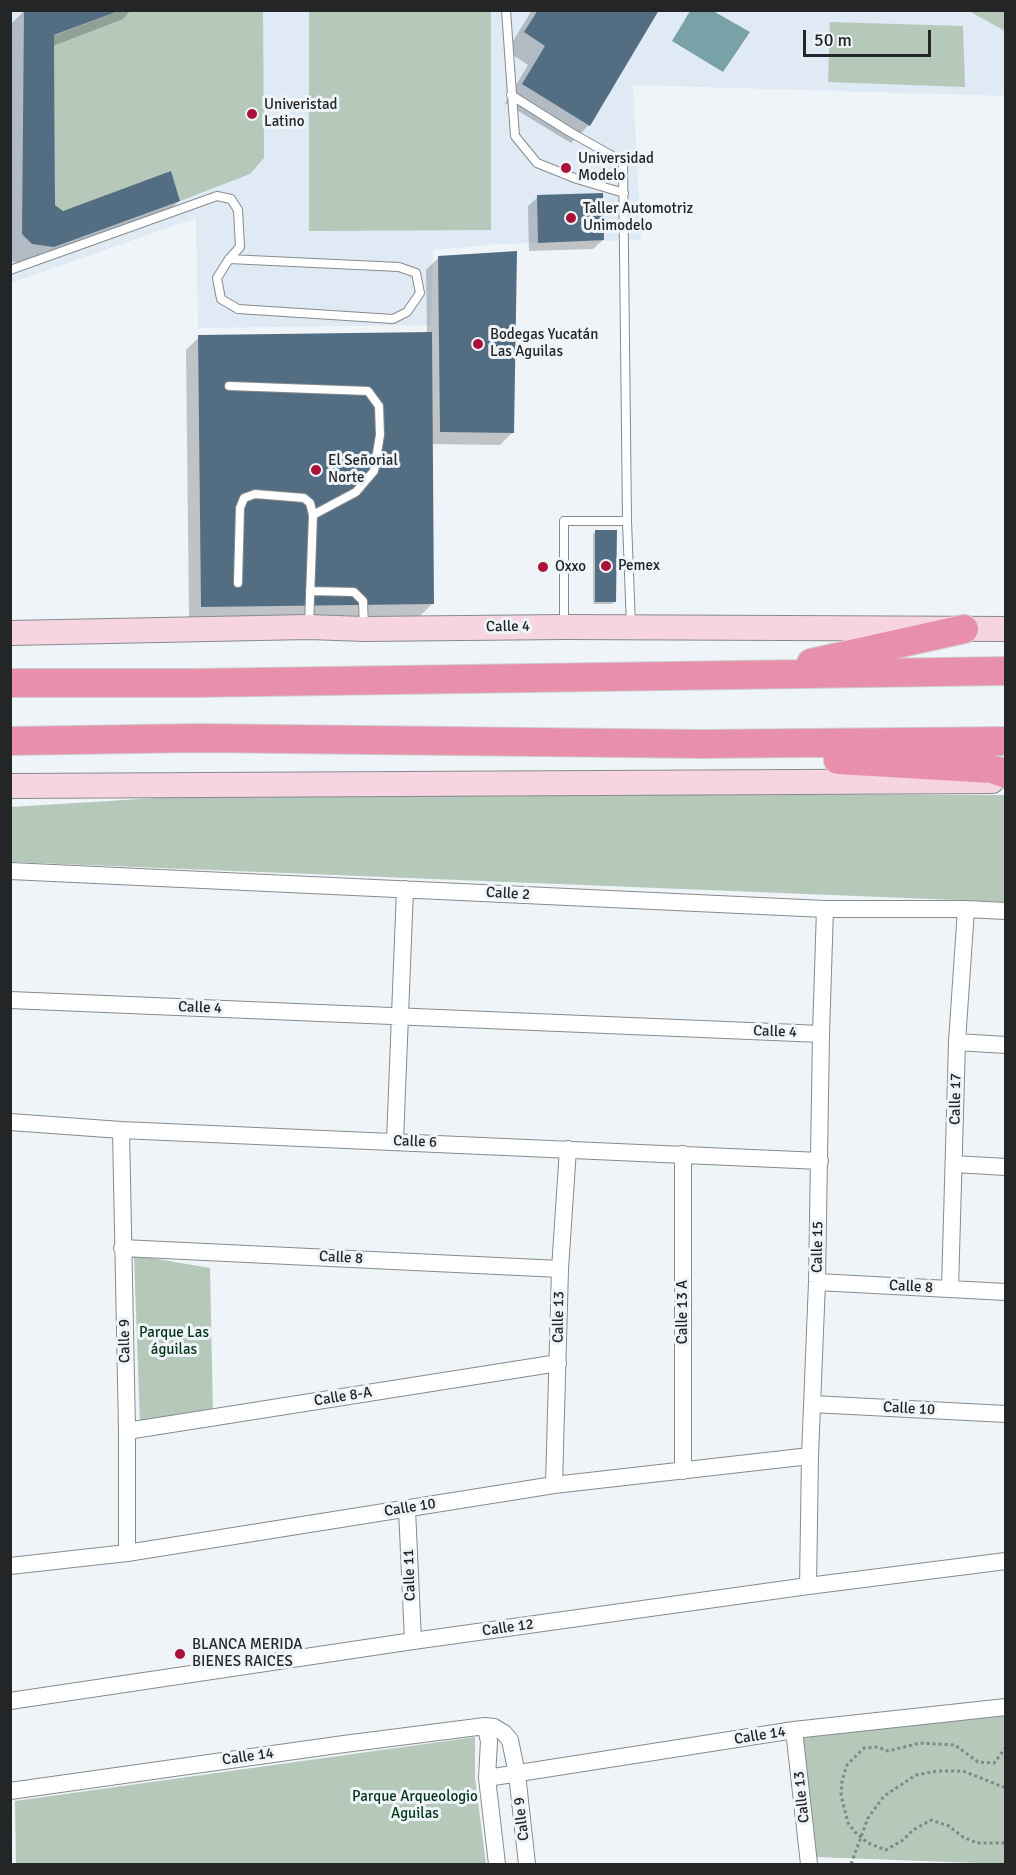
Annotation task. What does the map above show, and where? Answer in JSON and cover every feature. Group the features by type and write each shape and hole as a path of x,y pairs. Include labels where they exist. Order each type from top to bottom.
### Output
{"highway":[{"path":"748,676 964,629"},
{"path":"10,683 193,683 1005,671"},
{"path":"10,741 199,738 701,744 1005,741"},
{"path":"701,744 802,758 992,769 1005,774"}],"main road":[{"name":"Calle 4","path":"10,633 309,627 364,629 564,627 1005,629"},
{"path":"16,788 1005,781"}],"street":[{"name":"Calle 2","path":"10,871 825,909 1005,911"},
{"path":"395,1141 405,889"},
{"name":"Calle 15","path":"808,1586 825,909"},
{"name":"Calle 17","path":"950,1289 957,1042 966,909"},
{"name":"Calle 4","path":"10,1000 821,1034"},
{"path":"957,1042 1005,1045"},
{"name":"Calle 6","path":"10,1122 121,1130 820,1161"},
{"name":"Calle 9","path":"121,1130 127,1553"},
{"name":"Calle 13","path":"554,1485 560,1269 568,1149"},
{"name":"Calle 13 A","path":"683,1154 683,1471"},
{"path":"954,1164 1005,1167"},
{"name":"Calle 8","path":"122,1248 560,1269"},
{"name":"Calle 8","path":"817,1282 1005,1292"},
{"name":"Calle 8-A","path":"127,1431 558,1363"},
{"name":"Calle 10","path":"812,1404 1005,1414"},
{"name":"Calle 10","path":"10,1566 127,1553 554,1485 810,1456"},
{"name":"Calle 11","path":"407,1509 413,1641"},
{"name":"Calle 12","path":"10,1701 413,1641 1005,1561"},
{"name":"Calle 14","path":"487,1778 794,1730 1005,1707"},
{"path":"487,1778 489,1750 485,1726 494,1727 510,1740 517,1774"},
{"name":"Calle 14","path":"10,1791 332,1745 485,1726"},
{"name":"Calle 13","path":"794,1730 808,1864"},
{"name":"Calle 9","path":"517,1774 527,1864"},
{"name":"Calle 9","path":"487,1778 497,1864"},
{"path":"808,1864 818,1864"}],"lane":[{"path":"506,10 515,136 537,163 576,179 624,193"},
{"path":"511,95 623,162 627,521 632,627"},
{"path":"10,270 216,196 231,199 238,210 240,247 229,259 217,278 221,298 238,309 393,319 407,312 420,293 416,273 399,267 229,259"},
{"path":"229,386 368,391 379,405 380,435 374,471 356,492 313,515"},
{"path":"238,583 240,508 244,498 255,494 304,498 310,503 313,515 309,627"},
{"path":"564,627 564,521 627,521"},
{"path":"310,591 354,592 363,601 364,629"}],"path":[{"path":"1005,1747 994,1763 978,1762 955,1745 920,1743 888,1751 864,1748 847,1765 842,1780 841,1795 848,1822 868,1843 886,1850 931,1820 949,1826 963,1837 977,1843 1005,1843"},
{"path":"851,1864 868,1818 884,1796 916,1775 937,1771 963,1772 1005,1788"}],"shaded area":[{"name":"Univeristad Latino","path":"10,11 1005,11 1005,96 633,85 641,240 498,244 433,250 431,325 198,328 196,218 11,283"}],"green space":[{"path":"118,11 263,11 264,158 250,174 180,201 171,172 63,211 55,205 54,36"},
{"path":"309,11 491,11 491,230 309,231"},
{"path":"969,11 1005,11 1005,31"},
{"path":"830,22 963,26 965,87 828,82"},
{"path":"254,792 1005,795 1005,902 11,862 11,807"},
{"name":"Parque Las águilas","path":"134,1255 210,1268 213,1415 140,1425"},
{"path":"1005,1715 1005,1864 815,1857 801,1738"},
{"name":"Parque Arqueologio Aguilas","path":"475,1737 475,1778 486,1864 16,1864 15,1801"}],"water":[{"path":"690,11 713,11 750,32 723,72 672,41"}],"building":[{"path":"24,10 118,11 54,35 55,205 63,211 171,171 180,201 54,247 32,244 22,234"},
{"path":"538,10 659,10 590,126 522,84 545,46 524,32"},
{"name":"Taller Automotriz Unimodelo","path":"603,193 604,240 538,243 537,195"},
{"name":"Bodegas Yucatán Las Aguilas","path":"517,251 514,433 440,432 438,256"},
{"name":"El Señorial Norte","path":"432,332 434,604 201,607 198,335"},
{"name":"Pemex","path":"595,530 617,530 616,602 595,602"}],"place":[{"name":"Univeristad Latino","path":"252,114"},
{"name":"Universidad Modelo","path":"566,168"},
{"name":"Taller Automotriz Unimodelo","path":"571,218"},
{"name":"Bodegas Yucatán Las Aguilas","path":"478,344"},
{"name":"El Señorial Norte","path":"316,470"},
{"name":"Pemex","path":"606,566"},
{"name":"Oxxo","path":"543,567"},
{"name":"BLANCA MERIDA BIENES RAICES","path":"180,1654"}]}
